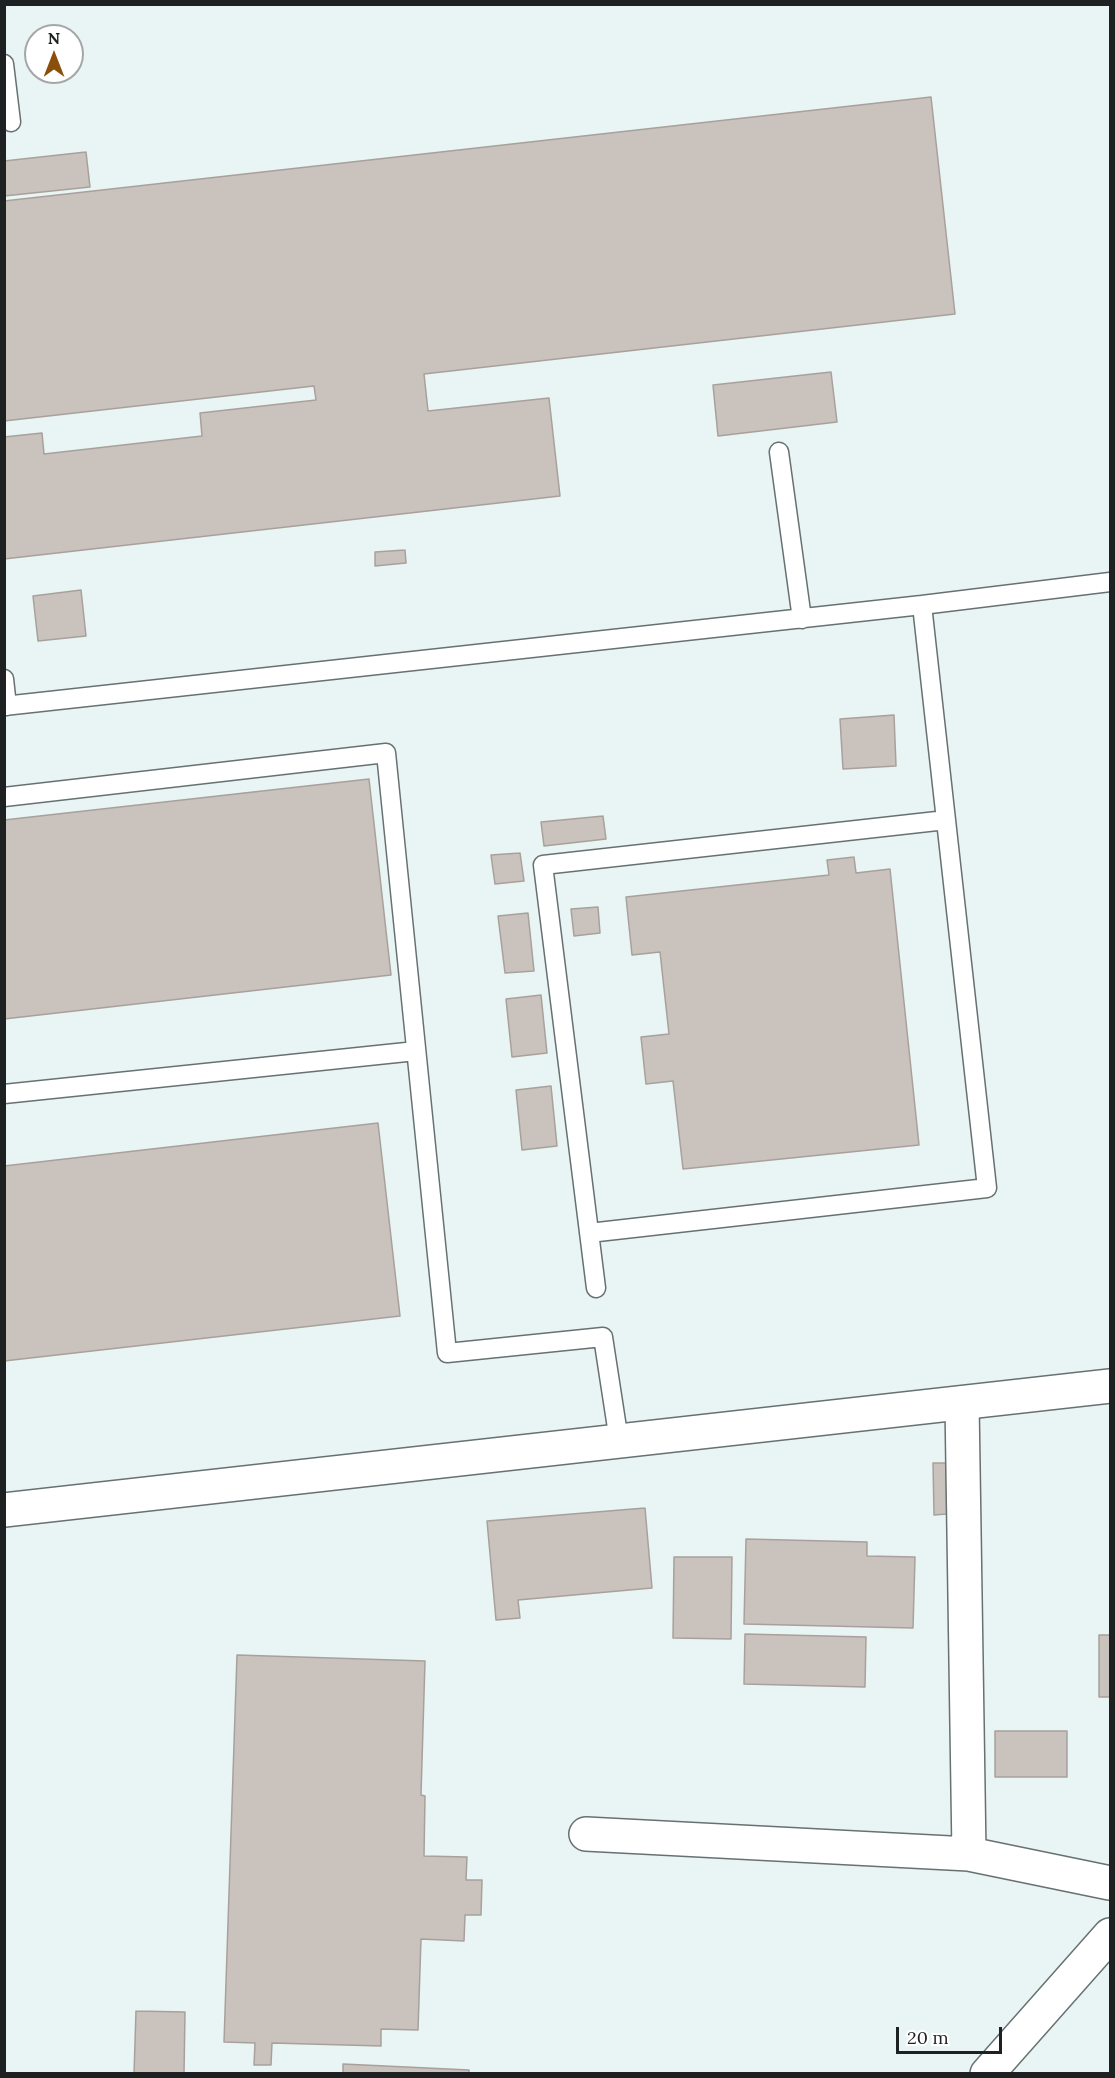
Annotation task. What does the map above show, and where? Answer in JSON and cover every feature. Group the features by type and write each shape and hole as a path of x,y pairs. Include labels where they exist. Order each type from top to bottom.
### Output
{"street":[{"path":"4,1510 1110,1386"},
{"path":"962,1403 969,1854"},
{"path":"586,1834 969,1854 1110,1884"},
{"path":"987,2073 1110,1935"}],"lane":[{"path":"4,64 11,123"},
{"path":"779,452 802,619"},
{"path":"4,679 6,706 922,606 1110,582"},
{"path":"589,1233 987,1188 922,606"},
{"path":"4,797 386,753 447,1353 603,1337 619,1441"},
{"path":"596,1288 543,865 946,820"},
{"path":"4,1094 416,1051"}],"building":[{"path":"931,97 955,314 424,374 428,411 549,398 560,496 4,559 4,437 42,433 44,454 202,436 200,413 316,400 314,386 4,421 4,201"},
{"path":"86,152 90,187 4,196 4,161"},
{"path":"831,372 837,422 718,436 713,385"},
{"path":"405,550 406,563 375,566 375,552"},
{"path":"81,590 86,636 38,641 33,596"},
{"path":"894,715 896,766 843,769 840,719"},
{"path":"369,779 391,975 4,1019 4,820"},
{"path":"603,816 606,839 544,846 541,822"},
{"path":"520,853 524,881 495,884 491,855"},
{"path":"854,857 856,873 890,869 919,1145 683,1169 673,1081 646,1084 641,1037 669,1034 660,952 632,955 626,897 829,875 827,860"},
{"path":"598,907 600,933 574,936 571,909"},
{"path":"528,913 534,971 505,973 498,916"},
{"path":"541,995 547,1053 512,1057 506,999"},
{"path":"551,1086 557,1146 522,1150 516,1090"},
{"path":"378,1123 400,1316 4,1361 4,1166"},
{"path":"933,1463 946,1463 947,1514 934,1515"},
{"path":"645,1508 652,1588 518,1600 520,1618 496,1620 487,1521"},
{"path":"746,1539 867,1542 867,1556 915,1557 913,1628 744,1624"},
{"path":"674,1557 732,1557 731,1639 673,1638"},
{"path":"745,1634 866,1637 865,1687 744,1684"},
{"path":"1099,1635 1110,1635 1110,1697 1099,1697"},
{"path":"237,1655 425,1661 421,1795 425,1796 424,1856 467,1857 466,1880 482,1880 481,1915 465,1915 464,1941 421,1939 418,2030 381,2029 381,2046 272,2043 271,2065 254,2065 255,2043 224,2042"},
{"path":"995,1731 1067,1731 1067,1777 995,1777"},
{"path":"136,2011 185,2012 184,2074 134,2074"},
{"path":"343,2064 469,2070 469,2074 343,2074"}]}
